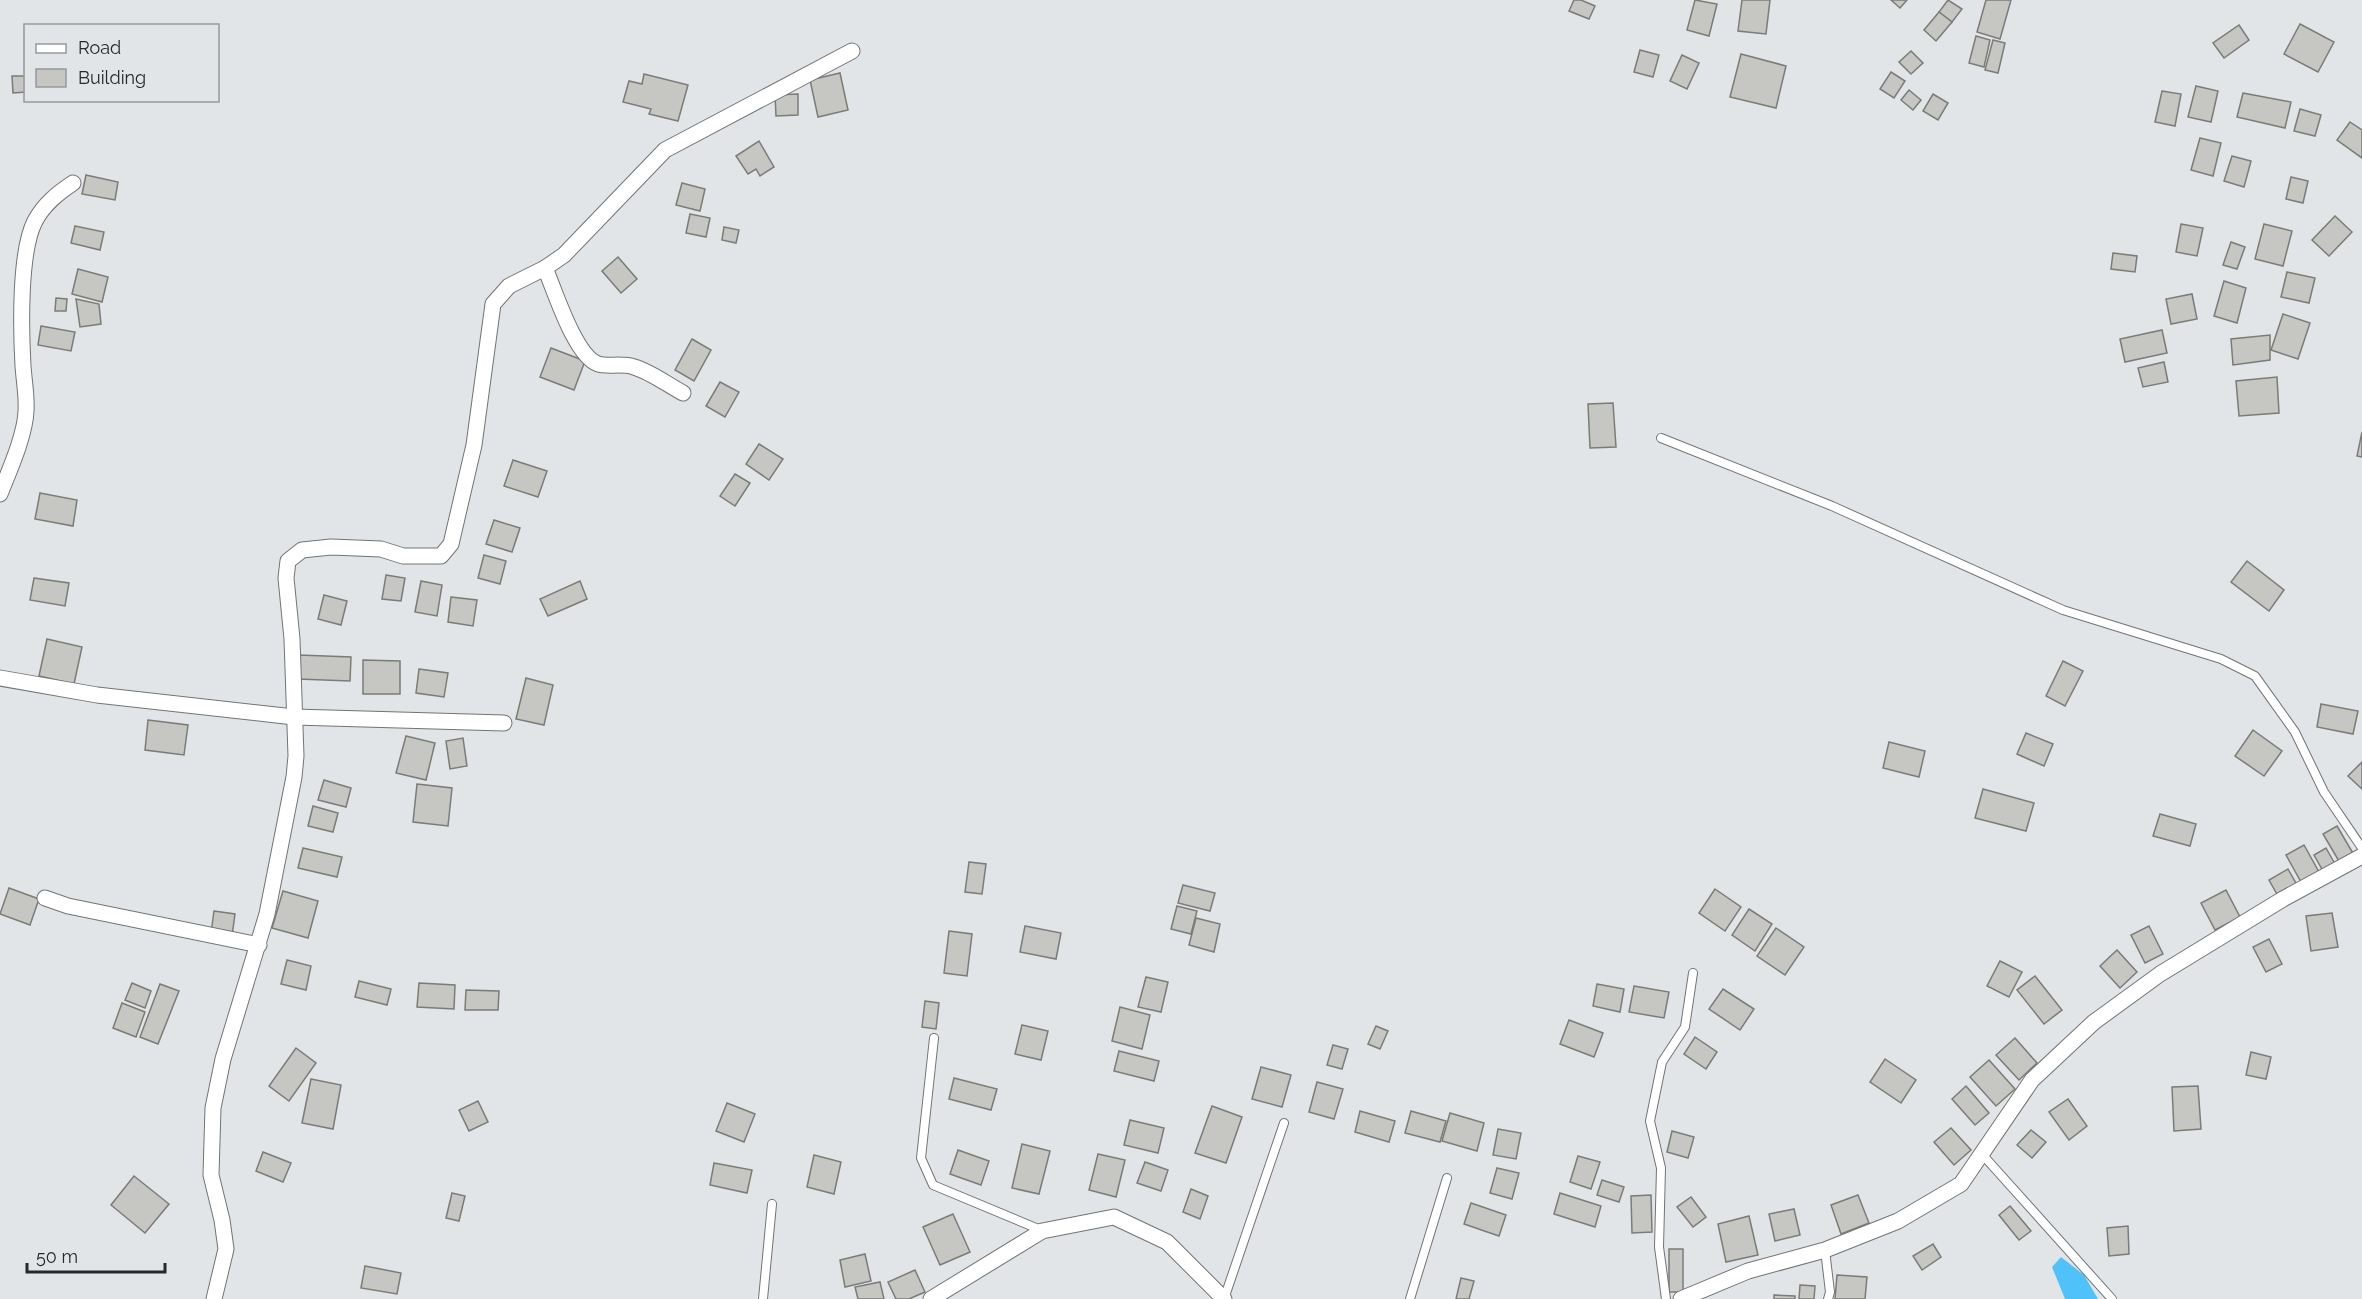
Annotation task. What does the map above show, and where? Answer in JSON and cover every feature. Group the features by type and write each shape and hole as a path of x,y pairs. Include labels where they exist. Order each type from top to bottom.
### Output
{"street":[{"path":"214,1299 226,1249 221,1212 211,1175 213,1108 223,1059 259,945 294,777 296,756 292,639 286,578 288,561 302,550 331,547 381,549 403,556 441,556 451,544 474,445 493,304 509,286 545,268 564,255 665,150 852,51"},
{"path":"0,494 24,425 26,411 23,366 24,288 34,222 55,195 74,183"},
{"path":"545,268 578,346 588,357 598,364 634,367 683,393"},
{"path":"0,678 97,695 294,717 504,723"},
{"path":"1681,1299 1748,1271 1825,1251 1898,1221 1961,1184 2032,1080 2094,1022 2160,974 2283,899 2362,856"},
{"path":"45,898 68,906 259,945"},
{"path":"931,1299 1042,1231 1114,1217 1167,1242 1224,1299"}],"lane":[{"path":"1661,438 1832,506 2063,610 2221,659 2256,676 2295,732 2324,792 2362,848"},
{"path":"1666,1299 1659,1247 1661,1168 1650,1121 1662,1062 1685,1026 1693,973"},
{"path":"934,1038 921,1158 933,1185 1042,1231"},
{"path":"1224,1299 1284,1123"},
{"path":"1981,1153 2112,1299"},
{"path":"1410,1299 1447,1179"},
{"path":"764,1299 772,1204"},
{"path":"1825,1251 1830,1292 1828,1299"}],"water":[{"path":"2061,1257 2084,1275 2098,1299 2065,1299 2052,1267"}],"building":[{"path":"1574,0 1581,0 1595,6 1589,19 1569,11"},
{"path":"1695,0 1717,4 1709,36 1687,30"},
{"path":"1742,0 1770,0 1766,34 1738,31"},
{"path":"1891,0 1907,0 1900,8"},
{"path":"1948,0 1962,9 1952,22 1939,12"},
{"path":"1986,0 2011,0 2000,39 1977,32"},
{"path":"1939,12 1952,22 1936,41 1924,30"},
{"path":"2300,24 2334,42 2318,72 2284,54"},
{"path":"2239,25 2249,40 2224,58 2213,43"},
{"path":"1976,36 1990,40 1984,67 1969,63"},
{"path":"1993,40 2005,43 1998,73 1985,70"},
{"path":"1640,50 1659,55 1653,77 1634,72"},
{"path":"1911,51 1923,63 1911,74 1899,62"},
{"path":"1741,54 1786,66 1776,108 1730,97"},
{"path":"1682,55 1699,63 1687,89 1670,81"},
{"path":"1891,72 1905,81 1894,98 1880,89"},
{"path":"840,73 848,110 818,117 810,80"},
{"path":"644,74 688,85 678,121 649,114 651,109 623,102 629,81 642,84"},
{"path":"12,76 24,76 24,92 13,93"},
{"path":"2196,86 2218,91 2211,122 2188,117"},
{"path":"1909,90 1921,100 1913,110 1901,100"},
{"path":"2162,91 2181,94 2175,126 2155,122"},
{"path":"2243,93 2291,102 2285,128 2237,117"},
{"path":"798,94 798,115 776,116 775,95"},
{"path":"1933,94 1948,103 1938,120 1923,111"},
{"path":"2300,109 2321,115 2315,136 2294,131"},
{"path":"2350,122 2362,130 2362,158 2337,140"},
{"path":"2200,138 2221,143 2213,176 2191,170"},
{"path":"759,141 774,167 760,176 756,169 748,174 736,156"},
{"path":"2232,156 2251,161 2244,187 2224,181"},
{"path":"86,175 118,182 115,200 82,194"},
{"path":"2291,177 2308,181 2303,203 2286,199"},
{"path":"682,183 705,189 700,211 676,205"},
{"path":"690,214 710,218 706,237 686,233"},
{"path":"2335,216 2352,232 2329,256 2312,240"},
{"path":"2181,224 2203,228 2197,256 2176,252"},
{"path":"2264,224 2292,231 2283,266 2255,259"},
{"path":"75,226 104,232 100,250 71,243"},
{"path":"724,227 739,230 736,243 722,240"},
{"path":"2231,242 2245,247 2237,269 2223,265"},
{"path":"2113,253 2137,256 2135,272 2111,269"},
{"path":"618,257 637,279 621,293 602,271"},
{"path":"78,269 108,277 102,302 72,294"},
{"path":"2287,272 2315,278 2309,303 2281,297"},
{"path":"2224,281 2246,288 2237,323 2214,316"},
{"path":"2192,294 2197,319 2171,324 2166,299"},
{"path":"56,298 67,299 66,311 55,311"},
{"path":"76,299 99,304 101,324 80,327"},
{"path":"2283,314 2310,323 2298,359 2271,350"},
{"path":"41,326 75,332 71,351 38,345"},
{"path":"2162,330 2167,353 2125,362 2120,339"},
{"path":"2270,335 2270,360 2233,365 2231,339"},
{"path":"692,339 711,350 694,381 675,370"},
{"path":"551,348 585,361 574,390 540,377"},
{"path":"2164,362 2168,382 2143,387 2138,368"},
{"path":"2277,377 2279,413 2239,416 2236,381"},
{"path":"720,382 739,392 725,417 706,406"},
{"path":"1613,403 1616,447 1590,448 1588,404"},
{"path":"2362,432 2362,457 2357,456"},
{"path":"759,444 783,459 769,480 746,464"},
{"path":"513,460 547,471 538,497 504,486"},
{"path":"735,474 750,483 735,506 720,496"},
{"path":"40,493 77,500 73,526 35,519"},
{"path":"494,520 520,528 512,552 486,544"},
{"path":"484,555 506,561 500,584 478,578"},
{"path":"2247,561 2284,590 2269,611 2231,582"},
{"path":"386,575 405,578 401,601 382,599"},
{"path":"34,578 69,583 65,606 30,600"},
{"path":"421,581 442,585 437,616 415,612"},
{"path":"580,581 587,599 548,616 540,599"},
{"path":"324,595 347,601 341,625 318,619"},
{"path":"451,597 477,600 473,626 448,622"},
{"path":"47,639 82,647 74,684 39,676"},
{"path":"299,655 351,657 350,681 298,679"},
{"path":"363,660 400,661 400,694 363,694"},
{"path":"2063,661 2083,671 2065,706 2046,696"},
{"path":"419,669 448,673 444,697 416,693"},
{"path":"526,678 553,685 544,725 516,719"},
{"path":"2321,704 2358,711 2353,734 2317,727"},
{"path":"148,720 188,725 184,755 145,750"},
{"path":"2253,730 2282,751 2264,776 2235,756"},
{"path":"2026,733 2053,744 2044,766 2017,754"},
{"path":"406,736 435,743 426,780 396,773"},
{"path":"463,738 467,766 450,769 446,741"},
{"path":"1889,742 1925,751 1919,777 1883,768"},
{"path":"2362,762 2362,789 2348,776"},
{"path":"324,780 351,788 346,807 318,800"},
{"path":"417,784 452,788 448,826 413,822"},
{"path":"1983,789 2034,803 2026,831 1975,818"},
{"path":"313,806 338,813 333,832 308,826"},
{"path":"2160,814 2196,824 2190,846 2153,836"},
{"path":"2337,826 2354,855 2340,863 2323,834"},
{"path":"2304,845 2319,872 2301,882 2286,855"},
{"path":"303,848 342,857 337,877 298,868"},
{"path":"2326,848 2335,864 2323,871 2314,855"},
{"path":"969,862 986,864 982,894 965,892"},
{"path":"2288,869 2297,885 2278,896 2269,880"},
{"path":"1183,885 1215,893 1210,911 1178,903"},
{"path":"9,888 39,899 30,925 0,914"},
{"path":"1715,889 1741,907 1725,931 1699,913"},
{"path":"2226,890 2240,917 2215,930 2201,903"},
{"path":"283,891 318,901 308,938 272,928"},
{"path":"1177,906 1197,911 1191,934 1171,929"},
{"path":"1749,909 1772,924 1755,951 1732,935"},
{"path":"214,911 235,914 232,936 211,933"},
{"path":"2332,913 2338,947 2311,951 2306,916"},
{"path":"1196,918 1220,924 1214,952 1189,945"},
{"path":"1025,926 1061,933 1056,959 1020,952"},
{"path":"2149,926 2163,954 2145,963 2131,935"},
{"path":"1776,928 1804,947 1785,975 1757,956"},
{"path":"949,931 972,934 967,976 944,973"},
{"path":"2269,939 2282,964 2266,972 2253,947"},
{"path":"2117,950 2137,972 2120,988 2100,966"},
{"path":"287,960 311,966 306,990 281,984"},
{"path":"2000,961 2022,972 2009,997 1987,986"},
{"path":"2035,976 2062,1010 2044,1024 2017,990"},
{"path":"1146,977 1168,982 1161,1012 1138,1007"},
{"path":"359,981 391,989 387,1005 355,997"},
{"path":"132,983 151,991 145,1008 125,1000"},
{"path":"419,983 455,985 454,1009 417,1007"},
{"path":"160,984 179,991 158,1044 140,1037"},
{"path":"1597,984 1624,989 1620,1012 1593,1006"},
{"path":"1634,986 1669,992 1664,1018 1629,1012"},
{"path":"1723,989 1754,1009 1740,1030 1709,1009"},
{"path":"466,990 499,991 498,1010 465,1010"},
{"path":"925,1001 939,1003 936,1029 922,1027"},
{"path":"122,1003 145,1012 136,1037 113,1028"},
{"path":"1120,1007 1150,1015 1142,1049 1112,1041"},
{"path":"1569,1020 1603,1033 1594,1057 1560,1044"},
{"path":"1022,1025 1048,1031 1041,1060 1015,1054"},
{"path":"1376,1026 1388,1031 1380,1049 1368,1044"},
{"path":"1695,1037 1717,1052 1706,1069 1684,1054"},
{"path":"2015,1038 2037,1063 2019,1080 1996,1055"},
{"path":"1333,1045 1348,1049 1342,1069 1327,1065"},
{"path":"296,1048 316,1063 289,1101 269,1086"},
{"path":"1119,1051 1159,1061 1154,1081 1114,1071"},
{"path":"2251,1052 2271,1057 2266,1079 2246,1075"},
{"path":"1885,1059 1916,1080 1901,1103 1870,1082"},
{"path":"1989,1060 2015,1089 1996,1106 1970,1077"},
{"path":"1261,1067 1291,1075 1282,1107 1252,1099"},
{"path":"954,1078 997,1089 991,1110 949,1099"},
{"path":"311,1079 341,1085 333,1129 302,1123"},
{"path":"1317,1082 1343,1089 1334,1119 1309,1112"},
{"path":"1966,1086 1989,1113 1975,1125 1952,1099"},
{"path":"2198,1086 2201,1129 2174,1131 2172,1087"},
{"path":"2068,1099 2087,1126 2069,1140 2049,1112"},
{"path":"478,1101 488,1122 469,1131 459,1110"},
{"path":"727,1103 755,1114 744,1142 716,1131"},
{"path":"1212,1106 1242,1117 1226,1163 1195,1153"},
{"path":"1360,1111 1395,1121 1389,1142 1355,1132"},
{"path":"1411,1111 1446,1121 1440,1142 1405,1133"},
{"path":"1450,1113 1484,1123 1477,1151 1442,1141"},
{"path":"1130,1120 1164,1128 1158,1153 1124,1145"},
{"path":"1951,1128 1971,1150 1954,1165 1934,1142"},
{"path":"1498,1129 1521,1133 1516,1159 1493,1155"},
{"path":"2031,1130 2046,1142 2032,1158 2017,1145"},
{"path":"1672,1131 1694,1137 1688,1158 1667,1152"},
{"path":"1022,1144 1050,1151 1039,1194 1012,1188"},
{"path":"958,1150 989,1161 981,1185 950,1174"},
{"path":"263,1152 291,1163 283,1182 256,1171"},
{"path":"1098,1154 1125,1160 1116,1197 1089,1190"},
{"path":"814,1155 841,1162 834,1194 807,1187"},
{"path":"1578,1156 1600,1162 1591,1189 1570,1182"},
{"path":"1145,1162 1168,1170 1161,1191 1137,1183"},
{"path":"714,1163 752,1170 747,1193 710,1185"},
{"path":"1497,1168 1519,1173 1512,1199 1490,1193"},
{"path":"134,1176 169,1204 145,1233 111,1205"},
{"path":"1602,1180 1624,1187 1619,1202 1597,1195"},
{"path":"1191,1189 1208,1196 1200,1219 1183,1212"},
{"path":"452,1193 465,1196 459,1221 446,1218"},
{"path":"1560,1193 1601,1206 1595,1227 1554,1214"},
{"path":"1651,1195 1652,1232 1632,1233 1631,1196"},
{"path":"1858,1195 1869,1223 1841,1234 1831,1205"},
{"path":"1691,1197 1706,1217 1693,1227 1677,1207"},
{"path":"1471,1203 1506,1215 1499,1236 1464,1224"},
{"path":"2010,1206 2031,1231 2019,1240 1999,1215"},
{"path":"1794,1209 1800,1235 1775,1241 1769,1214"},
{"path":"953,1214 970,1252 940,1265 923,1227"},
{"path":"1749,1216 1758,1255 1726,1262 1718,1224"},
{"path":"2128,1226 2129,1254 2109,1256 2107,1228"},
{"path":"1933,1244 1941,1257 1922,1270 1913,1256"},
{"path":"1669,1249 1683,1249 1683,1292 1669,1292"},
{"path":"865,1254 871,1281 845,1287 840,1260"},
{"path":"365,1266 401,1273 397,1294 361,1288"},
{"path":"915,1270 925,1292 909,1299 896,1299 888,1282"},
{"path":"1837,1275 1867,1277 1865,1299 1835,1299"},
{"path":"1461,1278 1474,1281 1469,1299 1456,1299"},
{"path":"880,1282 884,1299 858,1299 855,1287"},
{"path":"1800,1285 1815,1286 1814,1299 1799,1299"},
{"path":"1774,1295 1795,1296 1795,1299 1774,1299"}]}
